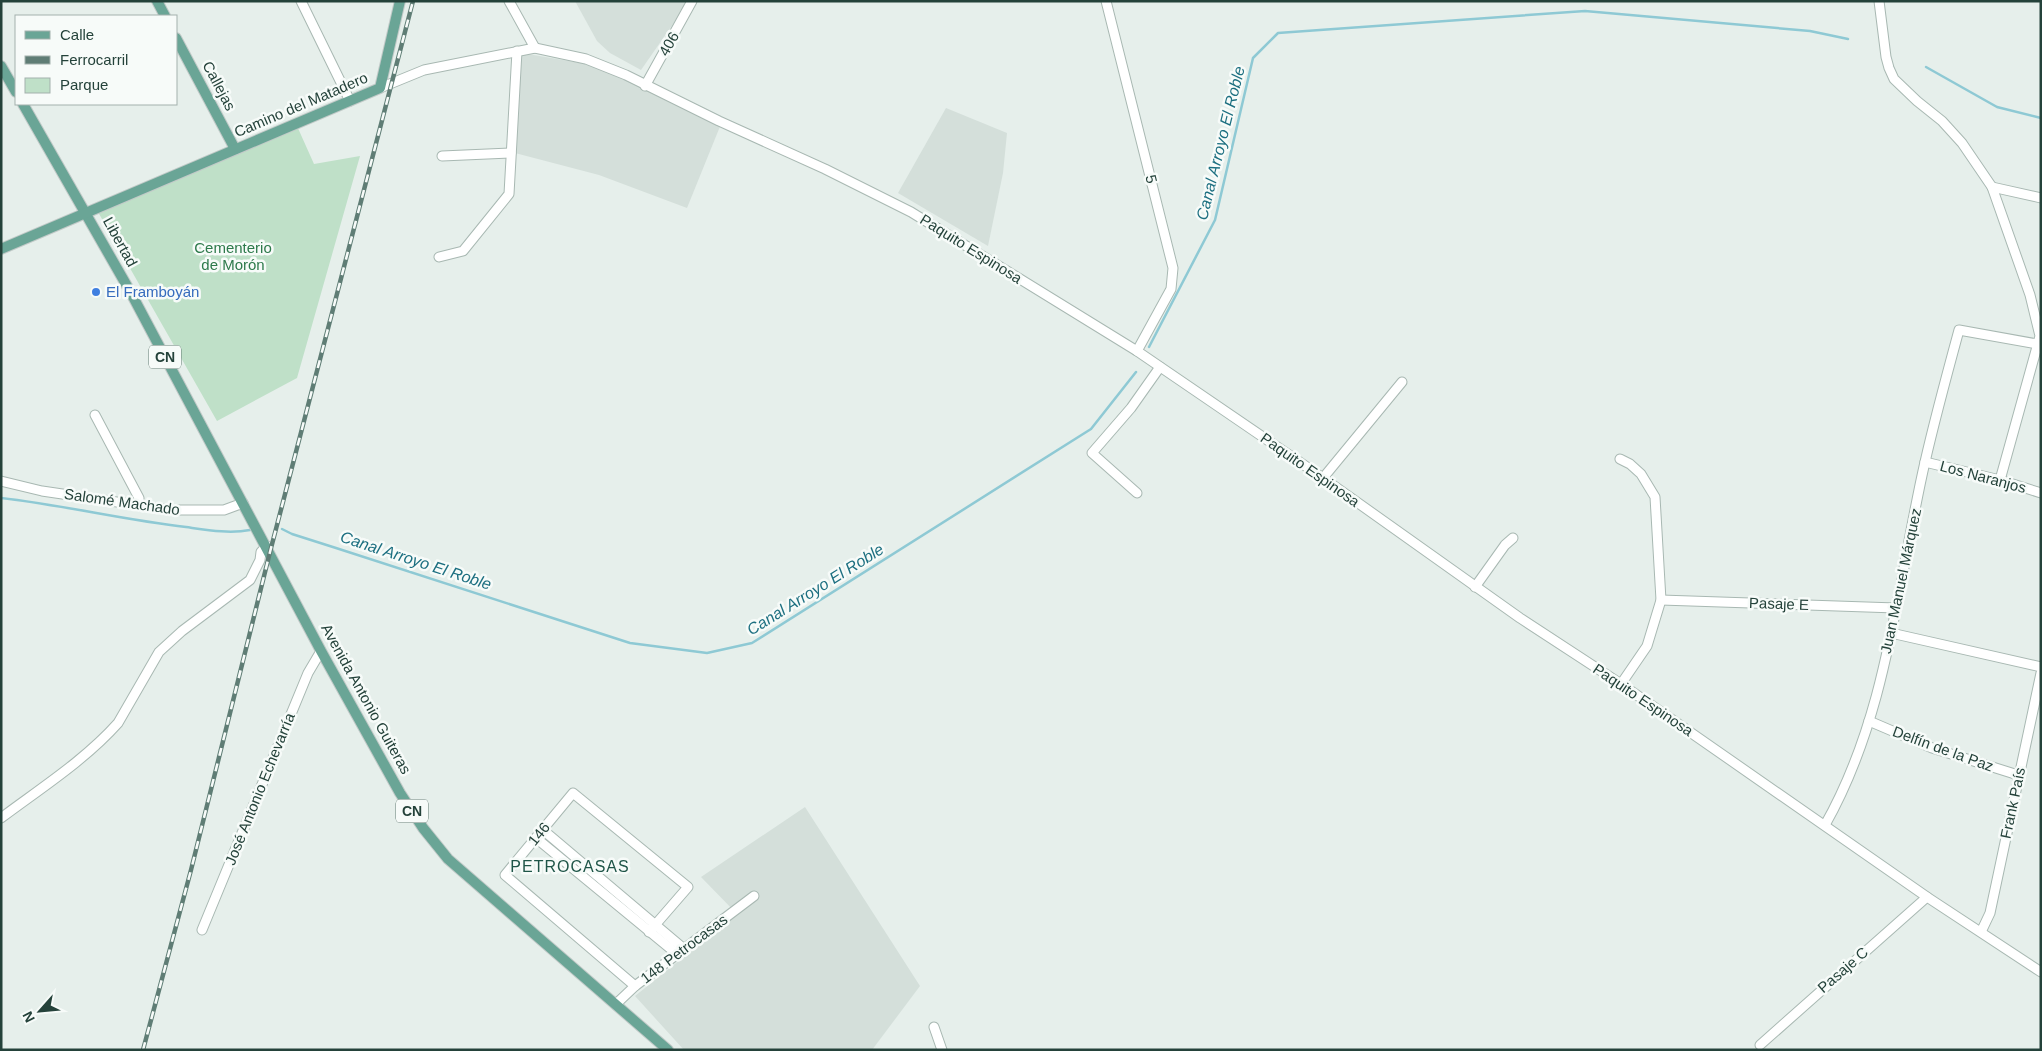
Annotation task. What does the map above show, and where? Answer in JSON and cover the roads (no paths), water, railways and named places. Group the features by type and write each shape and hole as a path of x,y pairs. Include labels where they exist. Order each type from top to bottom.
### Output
{"main road":[{"path":"157,1 164,15"},
{"path":"380,88 400,1"},
{"name":"Callejas","path":"178,42 235,149"},
{"path":"1,66 15,90"},
{"name":"Camino del Matadero","path":"1,249 380,88"},
{"name":"Libertad","path":"24,105 86,212 243,503"},
{"name":"Avenida Antonio Guiteras","path":"243,503 321,651 400,793 422,828 448,859 668,1050"}],"street":[{"path":"301,1 350,100"},
{"path":"509,1 535,48"},
{"name":"406","path":"646,86 692,1"},
{"name":"5","path":"1106,1 1173,268 1171,288 1137,351"},
{"path":"1879,1 1888,62 1894,79 1942,122 1962,143 1992,188 2030,295 2039,339 2000,480"},
{"name":"Camino del Matadero","path":"380,88 424,70 535,48"},
{"name":"Paquito Espinosa","path":"535,48 586,59 626,75 911,212 1137,351 1323,478 1475,587 1621,684 1927,897 2041,972"},
{"path":"439,258 463,251 509,194 518,52"},
{"path":"442,156 511,153"},
{"path":"1992,188 2041,198"},
{"name":"Juan Manuel Márquez","path":"1825,825 1841,798 1858,757 1869,721 1891,632 1925,462 1959,330 2039,339"},
{"path":"1137,493 1092,453 1131,408 1160,367"},
{"path":"1323,478 1402,382"},
{"path":"95,416 138,498 139,506"},
{"path":"1620,458 1641,474 1655,497 1661,600 1647,646 1621,684"},
{"name":"Los Naranjos","path":"1925,462 2000,480 2041,493"},
{"name":"Salomé Machado","path":"1,481 42,491 171,510 224,510 243,503"},
{"path":"1475,587 1505,545 1513,538"},
{"path":"1,818 67,769 109,733 118,723 159,652 182,631 250,580 260,560 261,552 267,546"},
{"name":"Pasaje E","path":"1661,600 1896,608"},
{"path":"1891,632 2041,667"},
{"name":"José Antonio Echevarría","path":"202,930 308,673 321,651"},
{"name":"Frank País","path":"1981,932 1990,913 2041,673"},
{"name":"Delfín de la Paz","path":"1869,721 1932,748 2018,775"},
{"name":"146","path":"635,986 505,875 573,793 688,887 656,924"},
{"path":"542,830 656,924 681,952"},
{"path":"536,838 649,932 681,952"},
{"name":"148 Petrocasas","path":"616,1004 635,986 754,896"},
{"name":"Pasaje C","path":"1760,1045 1927,897"},
{"path":"649,932 656,924"},
{"path":"934,1027 942,1050"}],"waterway":[{"name":"Canal Arroyo El Roble","path":"1149,347 1215,220 1253,58 1278,33 1585,11 1810,31 1848,39"},
{"name":"Canal Arroyo El Roble","path":"1926,67 1997,107 2041,118"},
{"name":"Canal Arroyo El Roble","path":"282,529 292,534 630,643 707,653 752,643 1091,429 1136,372"},
{"name":"Canal Arroyo El Roble","path":"1,498 202,529 226,532 250,530"}],"railway":[{"path":"143,1050 191,870 270,552 413,1"}],"place":[{"name":"El Framboyán","path":"96,292"}],"district":[{"name":"PETROCASAS","path":"570,866"}],"park label":[{"name":"Cementerio de Morón","path":"233,256"}]}
